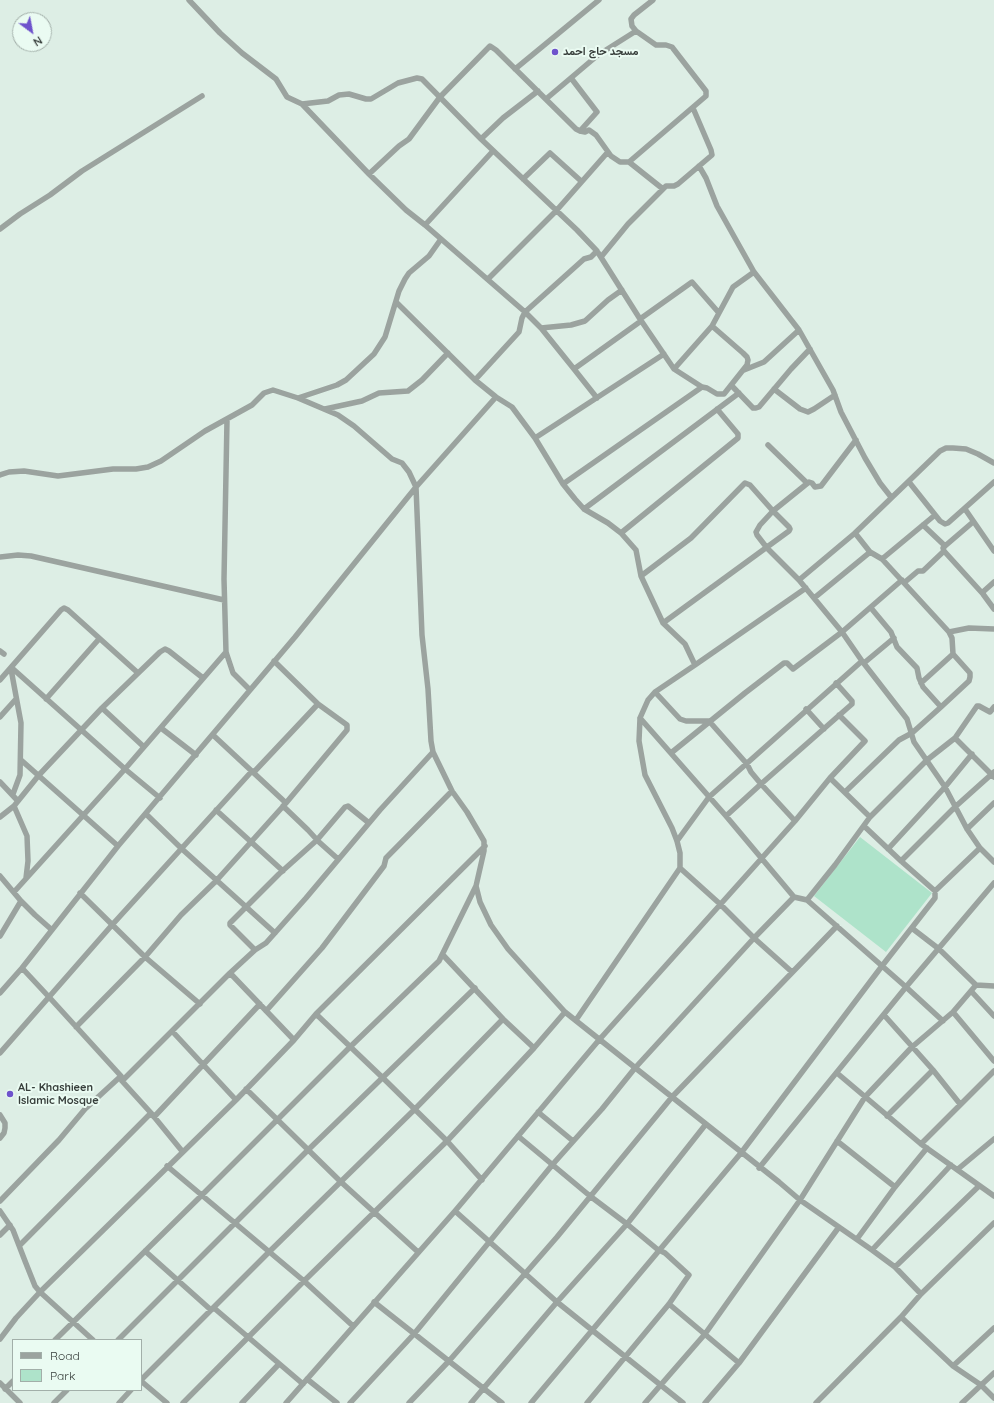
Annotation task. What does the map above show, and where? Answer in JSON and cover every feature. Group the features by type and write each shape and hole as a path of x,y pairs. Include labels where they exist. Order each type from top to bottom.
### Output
{"street":[{"path":"189,0 220,33 242,53 276,79 287,97 302,104 406,210 525,312 541,328 597,398"},
{"path":"515,69 599,0"},
{"path":"629,162 706,96 706,91 672,47 666,45 656,45 636,31 632,26 631,19 654,0"},
{"path":"546,99 598,55 636,31"},
{"path":"369,174 399,146 409,139 440,97 490,46 496,50 580,131 585,132 589,130 596,135 608,153 620,162 629,162 663,189"},
{"path":"302,104 328,101 339,95 349,94 371,99 398,83 417,78 422,79 493,151 597,251 674,369 702,387 721,395 724,394 747,365 748,360 747,357 712,326"},
{"path":"571,78 597,112 580,131"},
{"path":"481,139 503,118 538,91"},
{"path":"0,230 20,214 50,195 82,171 202,96"},
{"path":"602,257 628,224 666,186 674,186 678,184 710,158 712,152 693,108"},
{"path":"425,225 493,151"},
{"path":"523,179 550,153 581,181"},
{"path":"488,279 556,211 581,181 608,153"},
{"path":"699,166 706,178 717,206 754,272 799,330 835,395 856,440 880,483 891,498"},
{"path":"298,398 342,383 364,365 374,354 382,343 405,279 409,273 429,256 441,239"},
{"path":"475,380 519,332 525,312 584,259 592,257 597,251"},
{"path":"674,369 712,326 733,287 754,272"},
{"path":"574,369 692,282 719,313"},
{"path":"541,328 571,325 585,321 608,300 622,290"},
{"path":"396,302 475,380 512,407 535,438 563,484 584,508 608,523 636,550 641,576 663,623 684,644 695,665"},
{"path":"743,370 764,362 799,330"},
{"path":"731,385 753,408 759,407 810,349"},
{"path":"325,409 362,401 383,392 396,393 408,391 422,380 448,353"},
{"path":"535,438 664,354"},
{"path":"563,484 702,387"},
{"path":"774,389 800,409 808,412 835,395"},
{"path":"0,475 9,472 24,471 58,476 113,469 136,469 148,467 161,461 205,431 252,405 268,391 273,390 278,390 325,409 354,426 392,459 402,463 409,472 416,488 422,635 428,689 431,742 433,752 452,791 467,812 484,841 485,846 476,886 439,961 277,1119 56,1339"},
{"path":"584,508 739,393"},
{"path":"0,993 22,968 118,846 213,735 416,488 496,396"},
{"path":"621,534 738,438 738,434 717,409"},
{"path":"227,420 224,600 226,652 233,673 250,690"},
{"path":"768,445 806,483 810,482 815,487 821,486 856,440"},
{"path":"799,580 855,532 940,451 946,448 966,449 994,463"},
{"path":"909,482 940,521 945,524 965,509 994,482"},
{"path":"641,576 691,538 745,483 750,485 790,529 767,548 663,623"},
{"path":"806,483 773,512 760,525 756,532 767,548 799,580 842,632 907,719 914,742 945,787 967,829 980,848 994,862"},
{"path":"965,509 994,551"},
{"path":"882,559 935,515"},
{"path":"671,753 763,678 784,663 787,663 793,669 842,632 904,581 918,571 923,571 973,522"},
{"path":"923,525 945,549 994,609"},
{"path":"844,792 899,740 912,733 941,707 969,681 970,677 970,673 953,654 952,638 949,632 904,581 882,559 870,552 855,532"},
{"path":"814,598 870,552"},
{"path":"0,557 18,555 31,556 224,600"},
{"path":"983,594 984,591 994,582"},
{"path":"576,1020 680,868 680,853 672,828 644,775 639,741 640,718 648,700 655,692 806,588"},
{"path":"0,680 64,608 138,673"},
{"path":"871,608 891,632 897,647 918,668 923,687 941,707"},
{"path":"949,632 969,628 994,629"},
{"path":"46,700 99,638"},
{"path":"677,841 709,797 836,683 894,638"},
{"path":"0,817 16,803 39,775 102,708 160,652 165,649 203,678"},
{"path":"14,892 125,769 226,652"},
{"path":"921,683 953,654"},
{"path":"76,1027 145,957 181,915 216,881 252,842 348,729 346,725 318,704 274,661"},
{"path":"11,669 22,723 22,760 20,775 13,794"},
{"path":"11,669 160,798"},
{"path":"726,816 839,715 850,707 852,701 836,683"},
{"path":"655,692 680,719 686,721 709,721 747,764 751,772 761,784 795,821"},
{"path":"0,717 16,699"},
{"path":"0,1053 112,925 216,810 318,704"},
{"path":"807,900 870,817 927,760 955,738 977,706 993,711"},
{"path":"102,708 144,747"},
{"path":"806,709 824,729"},
{"path":"286,1403 482,1180 599,1040 795,821 830,778 865,741 839,715"},
{"path":"640,718 762,857 794,897 807,900 943,1021"},
{"path":"161,728 196,755"},
{"path":"213,735 253,771 317,840 338,859"},
{"path":"901,861 955,807 993,774 955,738"},
{"path":"0,1201 59,1140 85,1109 121,1079 255,950 266,943 369,823 433,752"},
{"path":"888,849 945,787 972,754"},
{"path":"22,760 118,846"},
{"path":"830,778 870,817"},
{"path":"0,782 13,794 27,836 28,861 26,878"},
{"path":"266,1011 322,948 384,866 386,858 452,791"},
{"path":"967,829 994,803"},
{"path":"255,950 230,924 246,906 317,840 346,806 369,823"},
{"path":"216,810 283,870"},
{"path":"146,814 216,881 275,933"},
{"path":"864,826 935,891"},
{"path":"1,1336 40,1292 182,1151 236,1100 294,1040 316,1014 485,846"},
{"path":"531,1403 741,1153 882,966 913,929 935,898 935,891 980,848"},
{"path":"680,868 792,972"},
{"path":"0,877 34,915 52,930"},
{"path":"759,1168 906,987 994,883"},
{"path":"476,886 480,902 499,938 536,982 565,1012 800,1200 895,1267 921,1294"},
{"path":"80,893 145,957 200,1004"},
{"path":"350,1403 414,1334 553,1164 602,1109 635,1068 754,938 794,897"},
{"path":"0,936 21,901"},
{"path":"409,1403 449,1360 525,1273 672,1097 837,926"},
{"path":"913,929 939,949 976,985 994,986"},
{"path":"443,955 534,1048"},
{"path":"22,968 76,1027 182,1151"},
{"path":"230,973 294,1040"},
{"path":"644,1403 705,1334 800,1200 865,1097 912,1047 953,1012 976,985"},
{"path":"119,1339 308,1150 475,988"},
{"path":"971,991 994,1016"},
{"path":"20,1245 203,1064 260,1004"},
{"path":"183,1403 304,1281 447,1141 534,1048 565,1012"},
{"path":"953,1012 994,1061"},
{"path":"316,1014 415,1109 447,1141 482,1180"},
{"path":"884,1015 933,1070 960,1104"},
{"path":"142,1379 504,1019"},
{"path":"172,1031 236,1100"},
{"path":"887,1116 933,1070"},
{"path":"921,1144 994,1071"},
{"path":"837,1073 921,1144 994,1196"},
{"path":"246,1089 341,1182 418,1252"},
{"path":"538,1112 573,1141"},
{"path":"0,1115 5,1123 5,1128 4,1133 0,1138"},
{"path":"471,1403 557,1302 627,1224 706,1124"},
{"path":"518,1136 590,1196 665,1253 689,1275 668,1304 586,1403"},
{"path":"958,1169 994,1139"},
{"path":"837,1141 895,1187"},
{"path":"857,1239 895,1187 927,1148"},
{"path":"872,1250 951,1165"},
{"path":"168,1166 304,1281 353,1326"},
{"path":"895,1267 979,1186"},
{"path":"0,1211 10,1225 20,1245 35,1286 92,1339"},
{"path":"455,1211 557,1302 683,1403"},
{"path":"816,1403 901,1317 921,1294 994,1223"},
{"path":"0,1235 10,1225"},
{"path":"705,1403 739,1363 839,1227"},
{"path":"145,1251 178,1281 279,1364 337,1403"},
{"path":"374,1302 502,1403"},
{"path":"668,1304 739,1363"},
{"path":"901,1317 953,1366 980,1385 994,1398"},
{"path":"953,1366 994,1328"},
{"path":"242,1403 279,1364"},
{"path":"962,1403 994,1373"},
{"path":"142,1381 167,1403"},
{"path":"5,1389 12,1382"},
{"path":"0,1383 20,1403"},
{"path":"54,1403 66,1391"},
{"path":"119,1403 130,1391"}],"green space":[{"path":"860,837 932,893 886,952 814,896"}],"place":[{"name":"مسجد حاج احمد","path":"555,52"},
{"name":"AL- Khashieen Islamic Mosque","path":"10,1094"}]}
